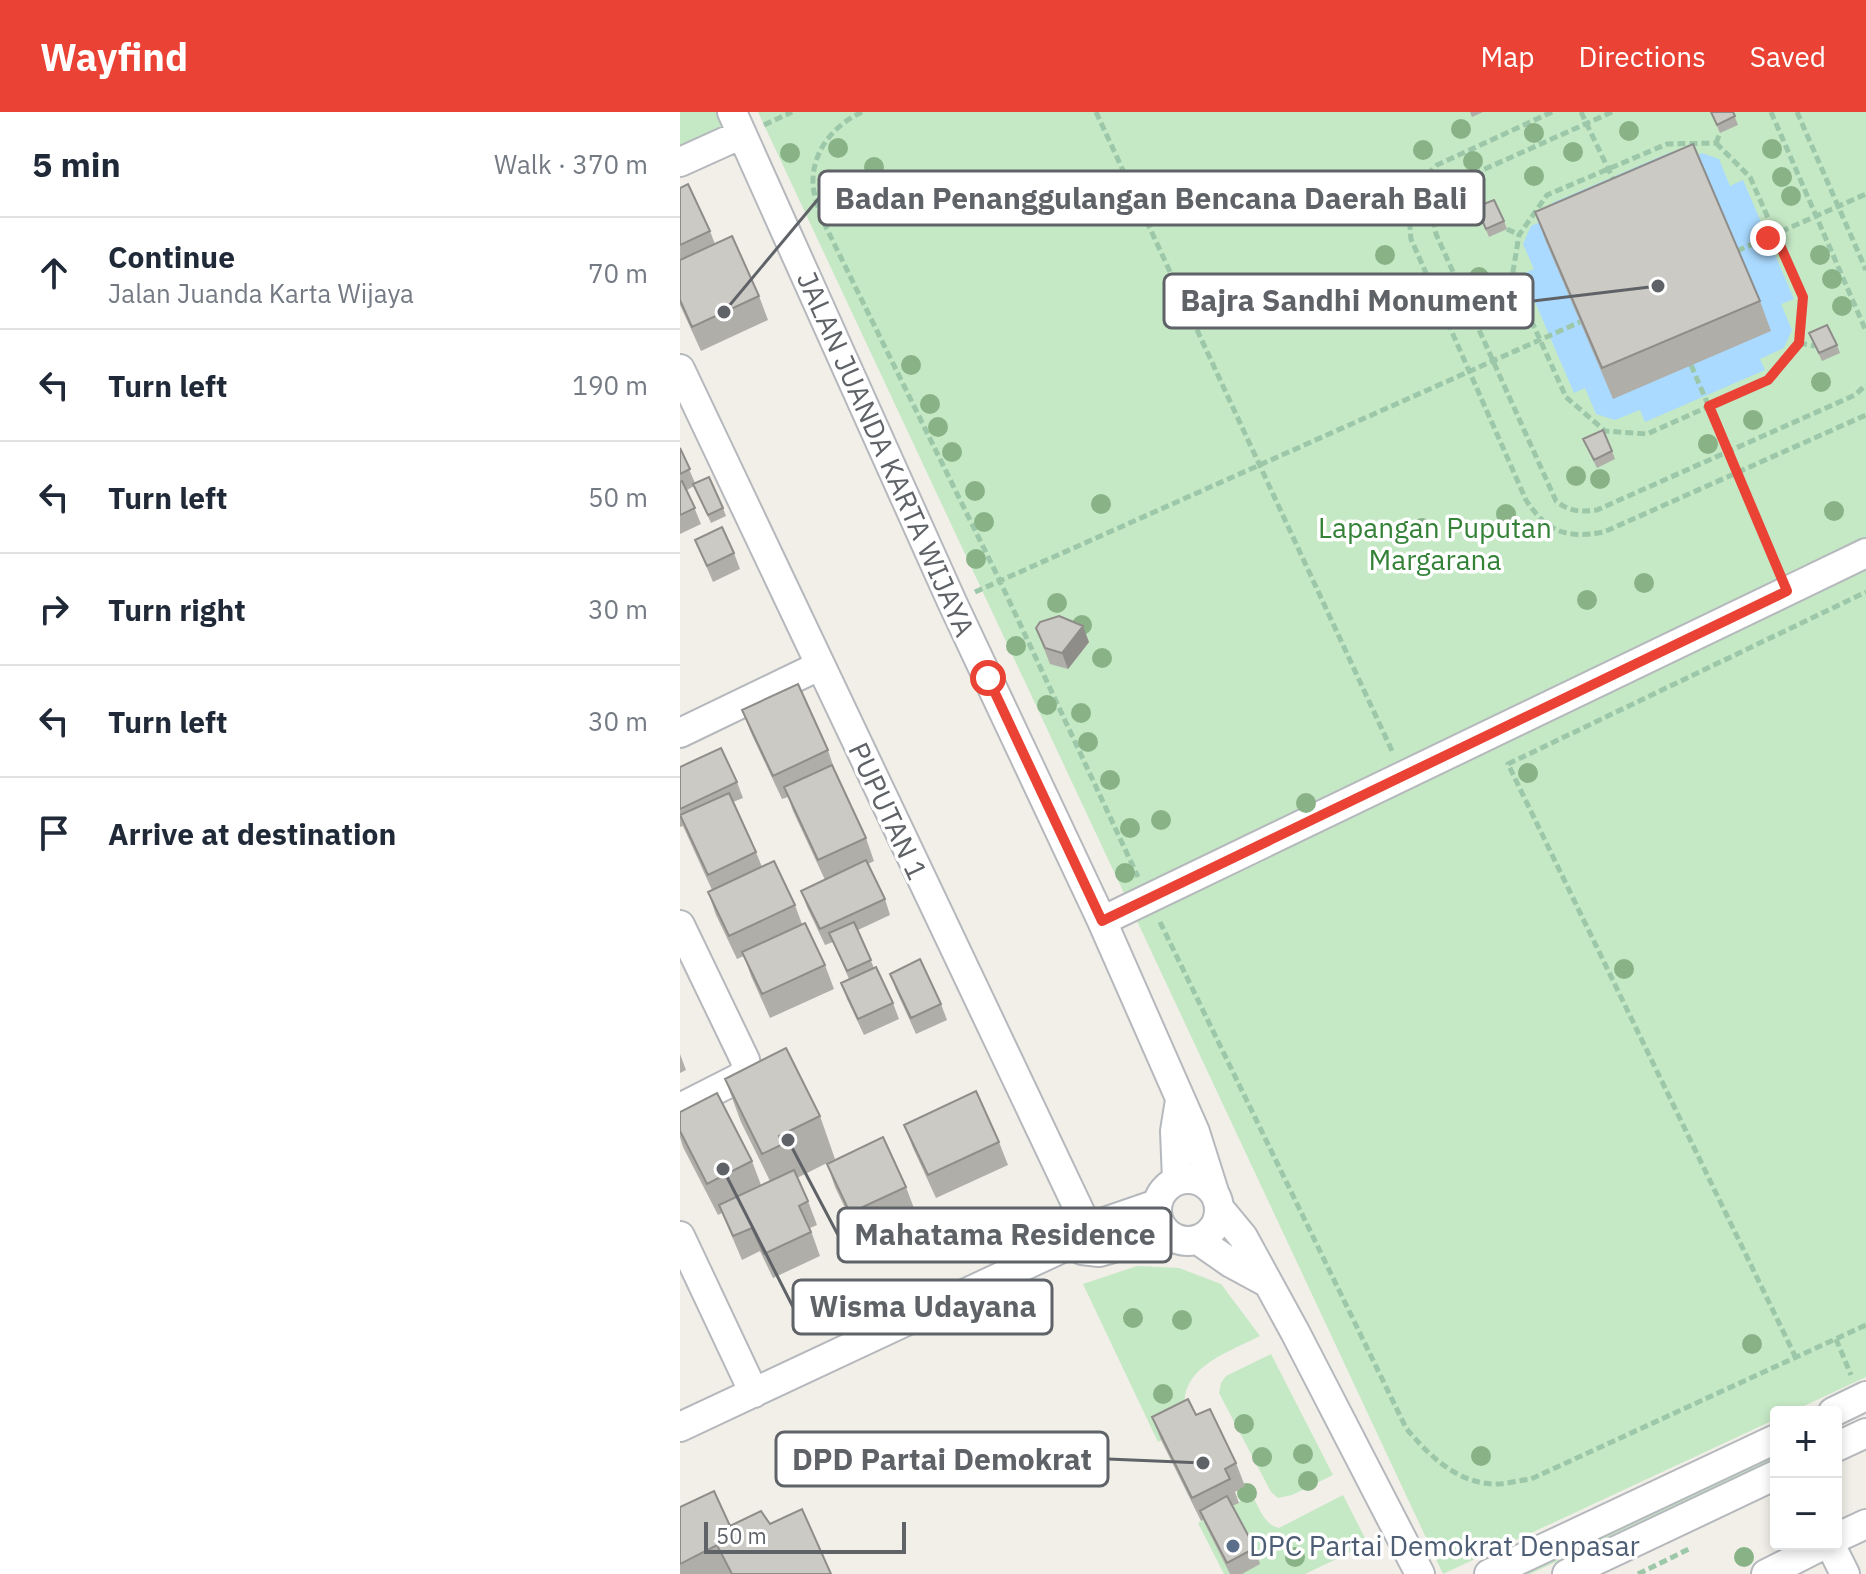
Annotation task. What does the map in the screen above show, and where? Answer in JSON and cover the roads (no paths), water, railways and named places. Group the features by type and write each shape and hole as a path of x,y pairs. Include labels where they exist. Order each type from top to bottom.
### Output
{"street":[{"path":"680,162 737,123"},
{"name":"JALAN JUANDA KARTA WIJAYA","path":"737,123 952,602 1102,921 1195,1132 1217,1200 1243,1237 1323,1383 1420,1574"},
{"name":"PUPUTAN 1","path":"681,374 1093,1240"},
{"path":"1102,921 1866,553"},
{"path":"680,733 819,666"},
{"path":"680,925 747,1070 739,1078 680,1108"},
{"path":"1177,1180 1175,1131 1180,1100"},
{"path":"1177,1180 1201,1181 1217,1200 1216,1224 1198,1240 1181,1241 1166,1233 1157,1220 1160,1194 1177,1180"},
{"path":"1093,1240 1157,1204"},
{"path":"680,1427 1060,1249 1093,1240 1166,1233"},
{"path":"680,1236 754,1393"},
{"path":"1198,1240 1266,1282"},
{"path":"1842,1408 1866,1396"},
{"path":"1842,1444 1866,1433"},
{"path":"1489,1574 1770,1442"},
{"path":"1567,1574 1770,1478"},
{"path":"1842,1535 1866,1524"},
{"path":"1766,1574 1816,1550"},
{"path":"1831,1550 1845,1574"}],"water":[{"path":"1671,152 1677,164 1702,153 1719,159 1730,186 1743,180 1794,299 1781,304 1792,330 1784,348 1760,359 1765,370 1645,422 1640,410 1615,420 1596,414 1585,388 1574,393 1523,274 1534,269 1523,244 1531,226 1557,215 1552,203"}],"place":[{"name":"Bajra Sandhi Monument","path":"1658,286"},
{"name":"Badan Penanggulangan Bencana Daerah Bali","path":"724,312"},
{"name":"Mahatama Residence","path":"788,1140"},
{"name":"Wisma Udayana","path":"723,1169"},
{"name":"DPD Partai Demokrat","path":"1203,1463"},
{"name":"DPC Partai Demokrat Denpasar","path":"1233,1546"}],"park label":[{"name":"Lapangan Puputan Margarana","path":"1435,544"}]}
